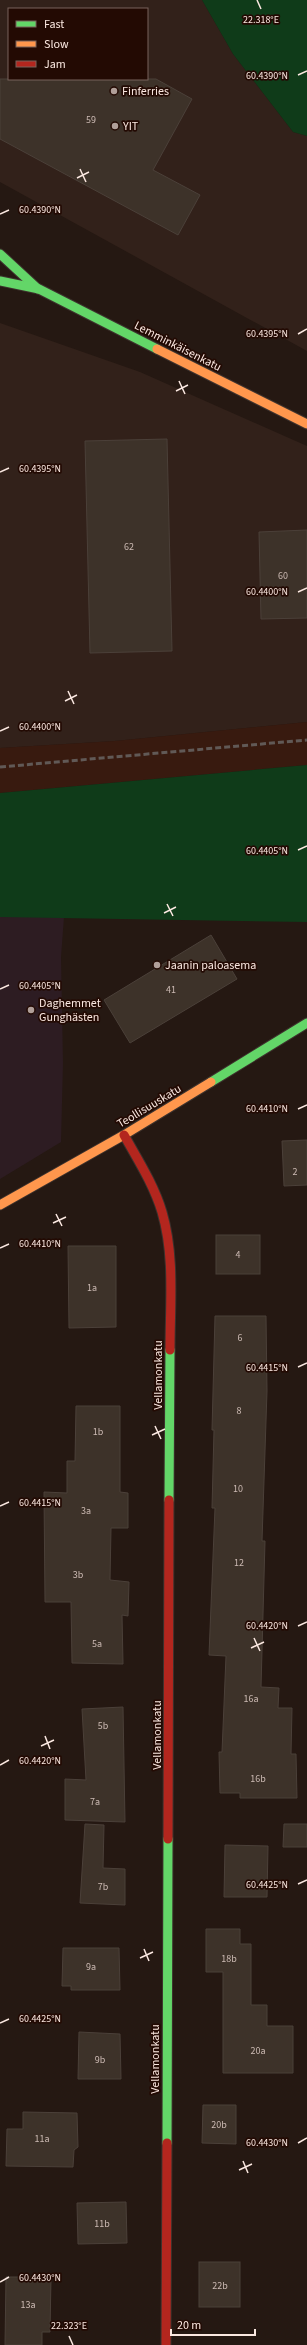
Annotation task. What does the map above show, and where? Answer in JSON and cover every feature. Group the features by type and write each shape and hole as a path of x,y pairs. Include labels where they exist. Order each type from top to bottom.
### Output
{"street":[{"name":"Lemminkäisenkatu","path":"0,254 39,289"},
{"name":"Lemminkäisenkatu","path":"0,281 39,289 307,424"},
{"name":"Teollisuuskatu","path":"0,1205 124,1135 307,1022"},
{"name":"Vellamonkatu","path":"124,1135 159,1200 169,1238 170,1263 166,2345"}],"shaded area":[{"path":"0,0 202,0 233,54 293,132 307,136 307,351 0,182"},
{"path":"0,323 140,372 307,446 307,722 115,741 0,748"},
{"path":"307,722 307,765 0,793 0,748 115,741"},
{"name":"Daghemmet Gunghästen","path":"0,917 64,917 61,957 63,1063 61,1142 0,1179"}],"green space":[{"path":"202,0 307,0 307,136 293,132 233,54"},
{"path":"307,765 307,922 0,917 0,793"}],"building":[{"path":"0,79 156,79 192,99 153,170 200,195 178,235 0,139"},
{"path":"167,439 172,651 90,653 85,441"},
{"path":"307,530 307,618 261,619 259,532"},
{"path":"211,935 237,979 130,1043 104,1000"},
{"path":"307,1140 307,1185 284,1186 282,1141"},
{"path":"216,1235 260,1235 260,1274 216,1274"},
{"path":"68,1246 116,1246 116,1327 69,1328"},
{"path":"215,1316 266,1316 267,1391 262,1541 265,1541 261,1687 279,1688 278,1708 292,1708 291,1754 296,1754 297,1798 240,1798 240,1793 220,1793 219,1752 222,1752 226,1656 209,1655 215,1508 212,1508 214,1430 212,1430"},
{"path":"76,1406 120,1406 120,1492 128,1493 128,1528 111,1528 110,1580 129,1582 128,1616 122,1615 123,1664 72,1663 71,1602 45,1602 44,1492 67,1493 67,1461 75,1461"},
{"path":"123,1707 125,1822 65,1820 65,1779 86,1780 82,1709"},
{"path":"85,1824 104,1825 103,1868 125,1869 125,1905 80,1903"},
{"path":"284,1824 307,1824 307,1847 283,1847"},
{"path":"225,1845 268,1846 267,1897 224,1897"},
{"path":"206,1929 240,1929 240,1944 251,1944 251,2005 267,2005 267,2026 293,2026 293,2073 223,2073 223,1972 206,1972"},
{"path":"63,1948 119,1948 120,1990 71,1990 71,1986 62,1986"},
{"path":"79,2032 120,2034 121,2079 78,2079"},
{"path":"203,2105 236,2105 236,2144 202,2143"},
{"path":"23,2112 77,2113 78,2147 74,2150 73,2167 6,2166 7,2129 23,2129"},
{"path":"126,2202 127,2243 78,2244 77,2203"},
{"path":"199,2262 240,2262 240,2307 199,2307"},
{"path":"6,2277 51,2277 50,2332 42,2332 42,2345 5,2345"}],"railway":[{"path":"0,767 307,740"}],"traffic: fast":[{"path":"0,254 38,289"},
{"path":"0,281 39,289 157,349"},
{"path":"211,1082 307,1023"},
{"path":"169,1500 170,1350"},
{"path":"167,2143 168,1839"}],"traffic: slow":[{"path":"157,349 307,424"},
{"path":"0,1205 124,1135 211,1082"}],"traffic: jam":[{"path":"124,1135 155,1192 166,1229 169,1246 171,1280 170,1350"},
{"path":"168,1839 169,1500"},
{"path":"166,2345 167,2143"}],"place":[{"name":"Finferries","path":"114,91"},
{"name":"YIT","path":"115,126"},
{"name":"Jaanin paloasema","path":"157,965"},
{"name":"Daghemmet Gunghästen","path":"31,1010"}]}
